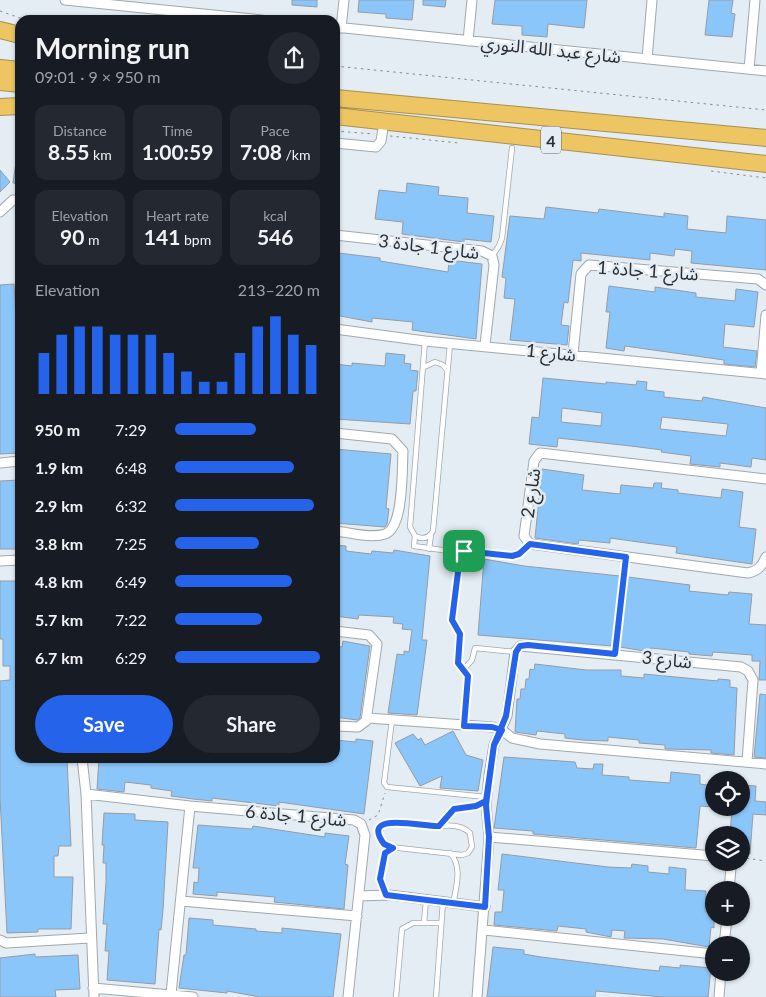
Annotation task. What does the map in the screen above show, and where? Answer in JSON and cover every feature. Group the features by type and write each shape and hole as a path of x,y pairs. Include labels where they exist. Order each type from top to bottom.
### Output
{"highway":[{"path":"0,30 15,34"},
{"path":"0,40 15,43"},
{"path":"0,68 15,70"},
{"path":"0,82 15,84"},
{"name":"4","path":"340,98 766,138"},
{"name":"4","path":"340,117 766,164"}],"street":[{"path":"65,0 213,15"},
{"path":"340,19 344,0"},
{"path":"468,41 472,0"},
{"path":"647,59 652,0"},
{"path":"749,69 755,0"},
{"name":"شارع عبد الله النوري","path":"340,28 766,71"},
{"path":"340,143 376,147 381,141 384,122"},
{"path":"0,212 15,200"},
{"name":"شارع 1 جادة 3","path":"340,236 482,251 492,256 494,265 485,345"},
{"name":"شارع 1 جادة 1","path":"573,354 581,274 589,265 758,279 766,285"},
{"path":"764,374 766,315"},
{"name":"شارع 1","path":"340,331 425,341 485,345 764,374"},
{"path":"340,434 392,439 403,450 401,495 396,524 392,530 385,535 340,532"},
{"name":"شارع 2","path":"766,479 540,453 534,461 524,536 530,544 748,573 755,572 763,564 766,557"},
{"path":"0,463 15,461"},
{"path":"0,561 15,560"},
{"path":"340,632 369,635 376,640 377,644 368,718 358,727 340,726"},
{"name":"شارع 3","path":"516,652 520,646 528,645 741,667 748,671 753,680 748,762"},
{"path":"477,997 484,930 489,837 486,799 494,745 502,730 506,716 516,652"},
{"path":"368,718 492,727 502,730 512,738 540,744 766,764"},
{"path":"83,763 86,794 93,992 171,994 193,997"},
{"name":"شارع 1 جادة 6","path":"86,794 190,806 354,820 361,824 365,835 348,997"},
{"path":"171,994 190,806"},
{"path":"489,837 705,855"},
{"path":"359,896 386,895 485,907"},
{"path":"181,901 357,916"},
{"path":"484,930 705,953"},
{"path":"0,940 6,943 90,938"},
{"path":"719,997 721,981"}],"lane":[{"path":"492,256 502,238 512,148"},
{"path":"425,341 410,527 415,536 414,546 458,553 460,556 452,620 460,632 458,660 468,679 464,726"},
{"path":"429,549 450,342"},
{"path":"424,367 435,362 443,365 447,372"},
{"path":"415,536 422,538 431,534"},
{"path":"615,654 626,557"},
{"path":"464,669 472,660 475,648 516,652"},
{"path":"392,720 384,783 387,787 486,799"},
{"path":"442,824 464,828 471,835 472,847 468,853 462,855 393,848 384,844 379,836 382,825 388,822 435,827 442,824 454,809 476,806 486,799"},
{"path":"386,895 380,879 385,853 393,848"},
{"path":"450,853 455,859 458,868 453,904"},
{"path":"424,923 426,900"},
{"path":"436,997 443,902"},
{"path":"396,997 402,929 409,924 441,923"}],"path":[{"path":"0,11 15,16"},
{"path":"340,67 766,110"},
{"path":"458,553 464,551 512,556 519,554 530,544"},
{"path":"361,824 378,815 387,787"},
{"path":"750,859 766,861"}],"building":[{"path":"292,0 317,0 317,7 292,5"},
{"path":"359,0 414,0 412,20 386,18 386,14 358,12"},
{"path":"423,0 446,0 445,7 423,5"},
{"path":"495,0 587,0 584,28 548,24 547,37 522,35 522,26 492,24"},
{"path":"709,0 733,0 731,13 735,14 732,37 705,35"},
{"path":"0,170 10,182 0,192"},
{"path":"407,183 439,187 438,195 468,198 467,213 494,216 491,242 464,239 464,242 402,234 403,222 375,219 379,190 406,193"},
{"path":"546,207 598,213 599,209 664,217 664,213 688,216 687,229 726,233 727,216 766,220 766,270 691,263 692,251 675,249 674,256 650,253 650,260 581,253 581,261 573,260 568,303 564,302 561,325 569,326 567,345 510,340 515,299 504,298 506,278 502,277 510,216 544,219"},
{"path":"340,253 380,258 380,261 448,272 449,260 482,264 476,339 412,330 413,322 372,318 372,322 340,316"},
{"path":"14,284 15,453 0,454 0,285"},
{"path":"609,286 655,292 655,287 696,293 696,297 735,301 736,289 758,292 754,327 725,324 723,347 757,351 755,367 724,364 724,360 625,346 624,351 606,348 610,312 606,312"},
{"path":"386,353 405,355 404,363 411,364 410,370 418,371 416,391 413,391 410,424 340,419 340,365 352,366 352,363 385,366"},
{"path":"543,378 606,384 606,382 636,385 637,381 647,382 646,390 664,392 664,397 702,401 703,397 766,408 766,460 752,458 751,467 720,463 720,467 690,464 691,456 631,446 558,438 557,447 529,444 532,417 539,418","holes":["562,408 602,413 601,426 561,422","662,417 728,424 726,436 660,429"]},
{"path":"340,449 391,454 386,508 389,509 385,527 340,523"},
{"path":"542,469 584,475 582,490 620,494 621,485 653,488 654,483 662,483 661,488 678,490 678,493 721,498 722,489 743,492 739,527 756,529 752,564 676,553 677,547 610,538 610,543 579,540 578,544 535,538"},
{"path":"15,480 15,549 0,549 0,481"},
{"path":"340,545 346,546 346,551 371,554 372,551 393,553 394,550 430,556 422,640 427,640 417,715 388,713 397,654 404,655 404,651 409,652 412,630 402,629 403,624 393,623 394,617 359,615 358,619 340,617"},
{"path":"484,559 524,566 620,576 612,646 478,635"},
{"path":"628,577 690,585 689,591 728,595 729,592 752,594 749,624 766,625 766,680 759,680 760,661 752,661 752,655 713,652 712,656 651,648 651,652 620,647"},
{"path":"0,581 15,581 15,763 67,763 71,846 59,846 58,856 54,856 54,877 73,877 71,929 38,929 38,932 7,933 0,798 0,681 10,680 10,666 3,666 3,639 0,639"},
{"path":"343,641 370,646 360,718 357,720 340,718 340,647 342,647"},
{"path":"535,664 586,670 621,670 621,676 644,678 644,674 718,681 718,679 730,680 730,687 737,688 734,755 711,753 711,750 665,749 665,745 639,743 639,740 608,737 608,741 582,740 565,738 565,734 537,731 536,735 515,732 517,699 520,699 521,689 525,689 530,669 534,670"},
{"path":"760,694 766,695 766,758 754,757"},
{"path":"453,731 466,755 483,760 478,791 440,788 442,776 420,786 395,743 413,734 418,740 421,738 425,745"},
{"path":"356,739 373,741 364,814 279,802 279,806 212,798 212,801 193,799 171,796 172,791 151,788 151,785 125,782 124,792 97,789 99,763 340,763 340,740 356,742"},
{"path":"504,757 575,762 577,768 593,769 594,764 603,764 602,775 629,777 629,780 670,783 671,772 700,775 700,784 705,785 705,806 700,806 696,848 533,834 533,831 494,828"},
{"path":"750,786 756,786 755,801 766,802 766,815 753,814 750,854 750,826 731,826 731,816 750,816"},
{"path":"104,813 135,814 135,820 168,822 163,910 161,930 159,929 155,984 107,980 109,951 105,951 107,924 103,924 106,882 106,863 103,863 104,845 102,845"},
{"path":"198,825 252,829 253,826 325,837 325,833 349,836 345,864 348,865 344,909 274,902 275,897 217,892 217,896 193,894 194,882 198,883 199,868 193,868"},
{"path":"502,854 608,867 631,868 632,864 648,866 648,872 669,874 669,867 686,869 685,890 705,891 705,926 714,926 714,928 711,927 710,936 705,936 705,946 663,939 624,938 625,931 612,930 611,937 586,932 586,929 558,926 557,931 494,925 495,912 502,912 504,890 498,890"},
{"path":"189,918 213,920 213,925 256,929 256,931 282,933 282,928 341,934 333,997 260,997 227,991 227,993 179,988 184,955 186,955"},
{"path":"493,947 524,950 524,954 541,957 659,971 660,966 680,968 680,965 705,967 705,981 710,981 708,997 662,997 596,991 595,997 487,997"},
{"path":"35,954 35,957 78,955 80,989 55,990 56,997 0,997 0,958"}],"route":[{"path":"464,551 458,553 460,556 452,620 460,632 458,663 468,676 464,726 492,727 502,730 494,745 489,774 486,801 472,808 454,809 442,824 435,827 392,822 382,825 379,836 384,844 393,848 385,853 380,879 386,895 485,907 489,837 486,805 489,774 494,745 502,730 506,716 516,652 520,646 528,645 615,654 626,557 530,544 519,554 512,556 464,551"}]}
